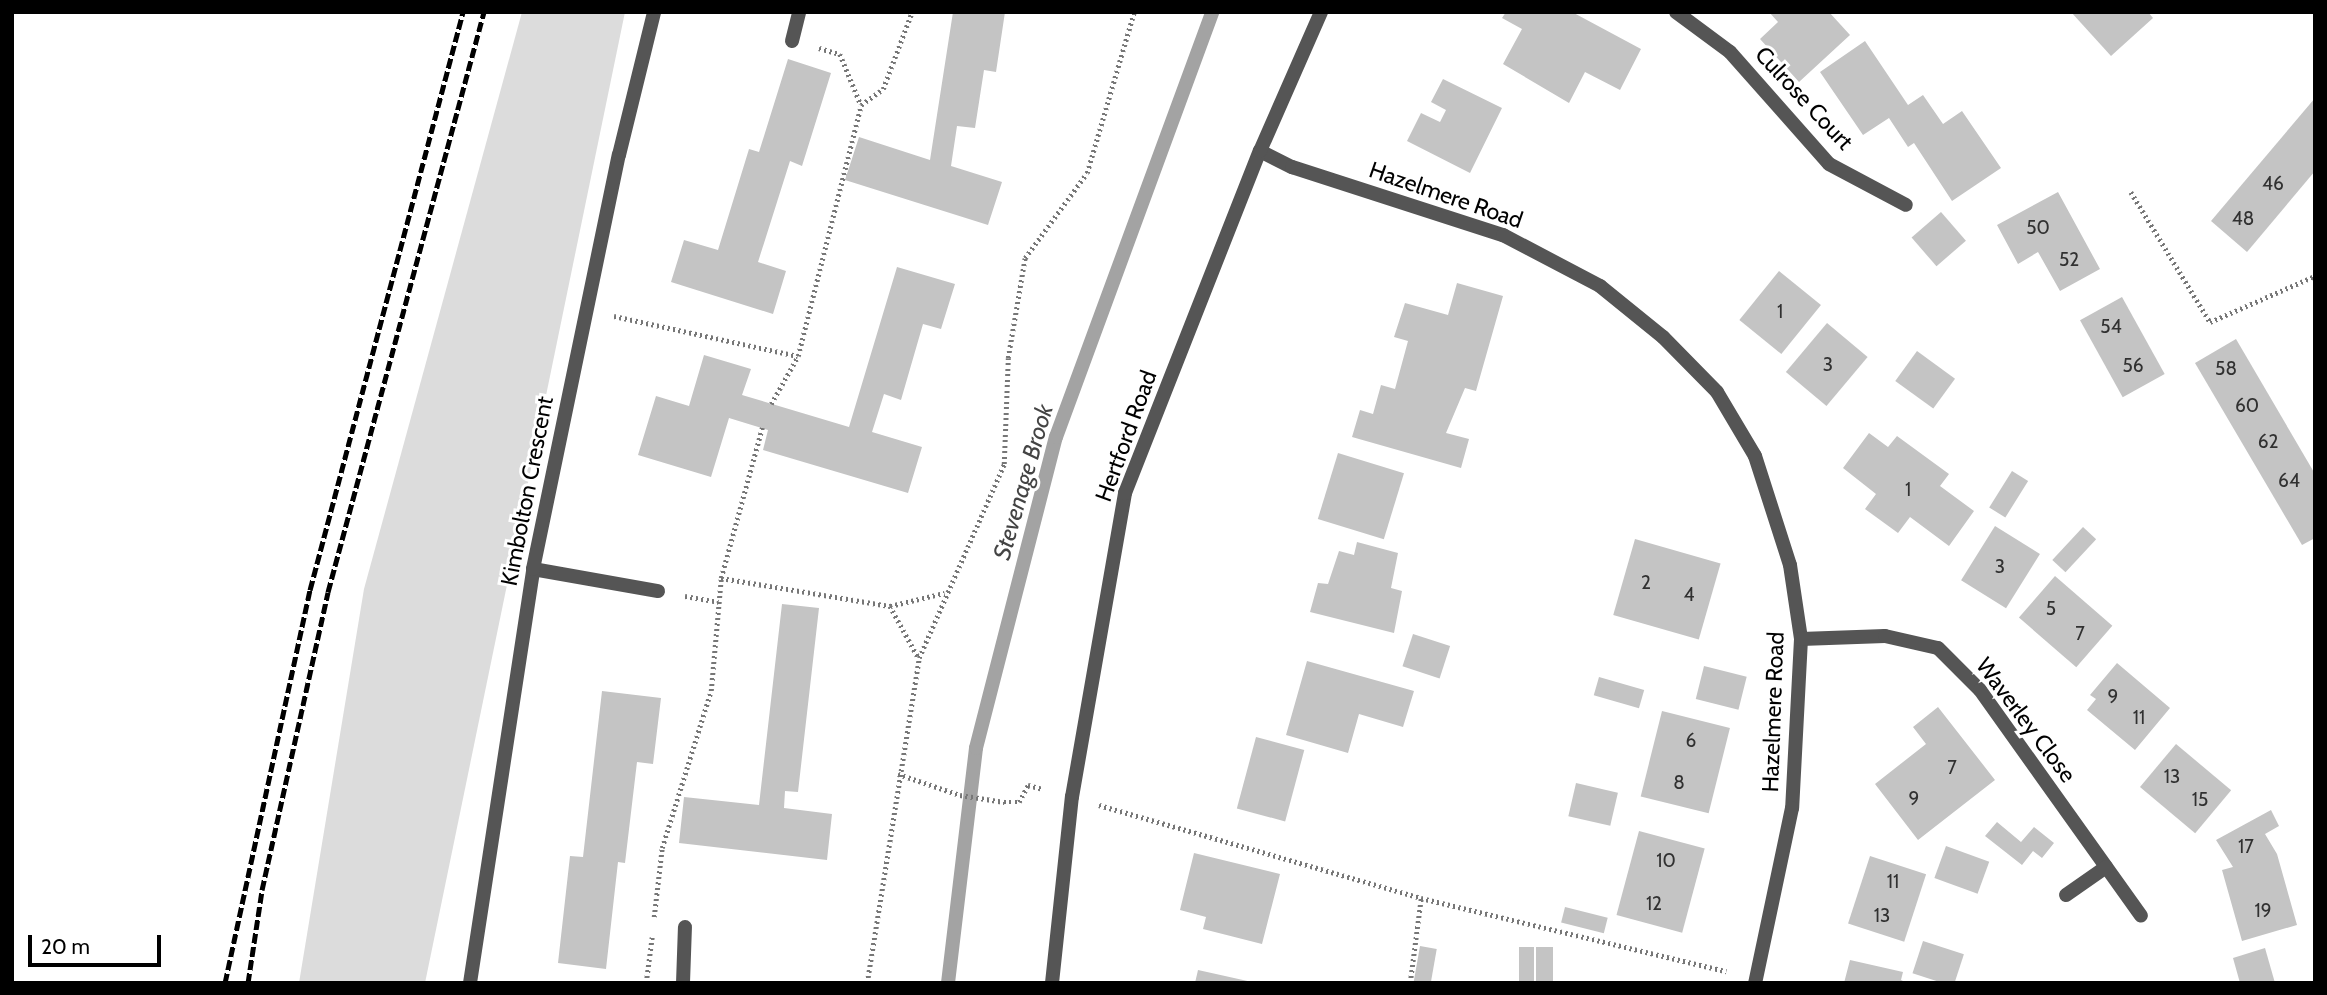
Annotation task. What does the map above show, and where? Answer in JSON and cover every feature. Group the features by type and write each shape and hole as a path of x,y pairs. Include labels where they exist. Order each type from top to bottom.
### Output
{"street":[{"name":"Kimbolton Crescent","path":"470,983 533,569 586,310 654,12"},
{"path":"792,41 799,12"},
{"name":"Hertford Road","path":"1052,983 1072,797 1125,493 1260,151 1321,12"},
{"name":"Culrose Court","path":"1676,12 1730,52 1829,163 1906,205"},
{"name":"Hazelmere Road","path":"1260,151 1292,167 1503,235 1600,286 1663,337 1717,392 1755,456 1790,565 1801,639 1792,808 1755,981"},
{"path":"533,569 657,591"},
{"name":"Waverley Close","path":"1801,639 1885,636 1938,648 1980,690 2141,916"},
{"path":"2066,895 2106,867"},
{"path":"683,983 685,927"}],"path":[{"path":"861,105 883,89 912,12"},
{"path":"867,983 898,774 919,658 944,593 1004,464 1008,358 1025,258 1087,173 1134,12"},
{"path":"771,404 798,356 861,105 840,54 792,41"},
{"path":"2131,192 2210,322 2315,276"},
{"path":"586,310 798,356"},
{"path":"646,983 662,848 710,691 721,578 762,428"},
{"path":"721,578 890,606 944,593"},
{"path":"890,606 919,658"},
{"path":"898,774 960,795 1004,802 1019,802 1028,785 1421,898 1755,981"},
{"path":"1410,983 1421,898"}],"shaded area":[{"path":"522,12 625,12 425,983 299,983 364,589"}],"building":[{"path":"953,12 1005,12 996,72 984,70 975,128 957,126 951,166 1002,182 988,225 845,180 859,137 930,160"},
{"path":"1506,12 1572,12 1641,49 1620,90 1585,72 1569,103 1503,64 1522,29 1502,18"},
{"path":"1769,12 1829,12 1850,35 1799,82 1760,39 1778,22"},
{"path":"2071,12 2148,12 2153,18 2111,56"},
{"path":"1865,41 1908,105 1923,95 1943,124 1962,111 2001,168 1952,201 1914,143 1908,147 1889,118 1863,135 1820,72"},
{"path":"788,59 831,73 802,166 790,161 758,262 786,271 773,314 671,282 684,240 718,250 749,149 759,152"},
{"path":"1443,79 1502,108 1470,173 1407,141 1421,113 1440,122 1446,110 1431,102"},
{"path":"2315,98 2315,171 2247,252 2211,221"},
{"path":"2058,192 2100,269 2060,291 2038,252 2018,264 1997,225"},
{"path":"1941,212 1966,241 1936,266 1912,238"},
{"path":"897,267 955,284 941,329 923,324 901,400 884,394 872,432 922,447 908,493 763,450 768,430 729,418 711,477 638,455 656,396 689,406 704,355 751,369 742,395 849,427"},
{"path":"1779,271 1821,305 1781,354 1739,320"},
{"path":"1457,283 1503,296 1476,391 1465,388 1446,433 1469,439 1461,468 1352,437 1360,410 1373,414 1381,385 1395,389 1408,341 1394,337 1405,303 1448,315"},
{"path":"2122,297 2165,374 2123,397 2080,320"},
{"path":"1827,323 1868,357 1826,406 1786,372"},
{"path":"2236,339 2315,474 2315,538 2302,545 2195,363"},
{"path":"1917,351 1955,379 1933,409 1895,381"},
{"path":"1869,433 1888,447 1897,436 1949,474 1940,486 1974,511 1949,546 1910,517 1898,533 1865,509 1876,494 1843,468"},
{"path":"1338,453 1404,473 1384,539 1318,519"},
{"path":"2012,471 2028,481 2005,518 1989,507"},
{"path":"1995,526 2040,554 2006,608 1961,580"},
{"path":"2083,527 2096,539 2065,572 2052,560"},
{"path":"1635,539 1721,564 1699,639 1613,615"},
{"path":"1357,542 1398,553 1391,588 1402,591 1394,633 1310,612 1318,583 1328,584 1339,551 1354,555"},
{"path":"2055,576 2112,626 2076,667 2019,618"},
{"path":"782,604 819,608 798,792 785,791 784,808 832,814 827,860 679,843 684,797 759,805"},
{"path":"1413,634 1450,646 1440,678 1402,666"},
{"path":"1307,661 1414,691 1403,727 1359,714 1348,753 1286,735"},
{"path":"2117,663 2170,708 2135,750 2087,710 2096,699 2090,695"},
{"path":"1704,666 1747,677 1738,710 1696,699"},
{"path":"1599,677 1644,690 1639,708 1594,695"},
{"path":"602,691 661,698 653,764 637,762 625,863 618,862 606,969 558,963 570,856 583,857"},
{"path":"1938,707 1995,780 1918,840 1875,784 1926,744 1913,727"},
{"path":"1662,711 1730,728 1709,813 1641,796"},
{"path":"1256,737 1304,750 1285,821 1237,808"},
{"path":"2176,744 2231,790 2195,833 2140,787"},
{"path":"1576,783 1618,793 1610,826 1568,816"},
{"path":"2271,810 2279,826 2265,834 2277,854 2297,925 2242,941 2222,870 2233,867 2216,840"},
{"path":"1997,822 2021,842 2034,827 2054,843 2042,858 2033,851 2022,865 1985,836"},
{"path":"1639,831 1705,849 1682,933 1616,915"},
{"path":"1946,846 1989,862 1978,894 1934,878"},
{"path":"1194,853 1280,874 1262,944 1203,929 1206,917 1180,910"},
{"path":"1870,856 1926,874 1904,942 1848,924"},
{"path":"1565,907 1608,918 1604,933 1561,923"},
{"path":"1923,941 1964,954 1955,983 1942,983 1912,973"},
{"path":"1420,946 1437,949 1431,983 1414,982"},
{"path":"1519,947 1534,947 1534,983 1519,983"},
{"path":"1536,947 1553,947 1553,983 1536,983"},
{"path":"2265,948 2275,983 2240,983 2233,958"},
{"path":"1850,960 1903,972 1901,980 1907,983 1844,983"},
{"path":"1198,970 1252,982 1252,983 1195,983"}],"waterway":[{"name":"Stevenage Brook","path":"948,983 976,748 1056,437 1212,12"}],"railway":[{"path":"225,983 310,590 463,12"},
{"path":"248,983 262,890 328,592 484,12"}]}
